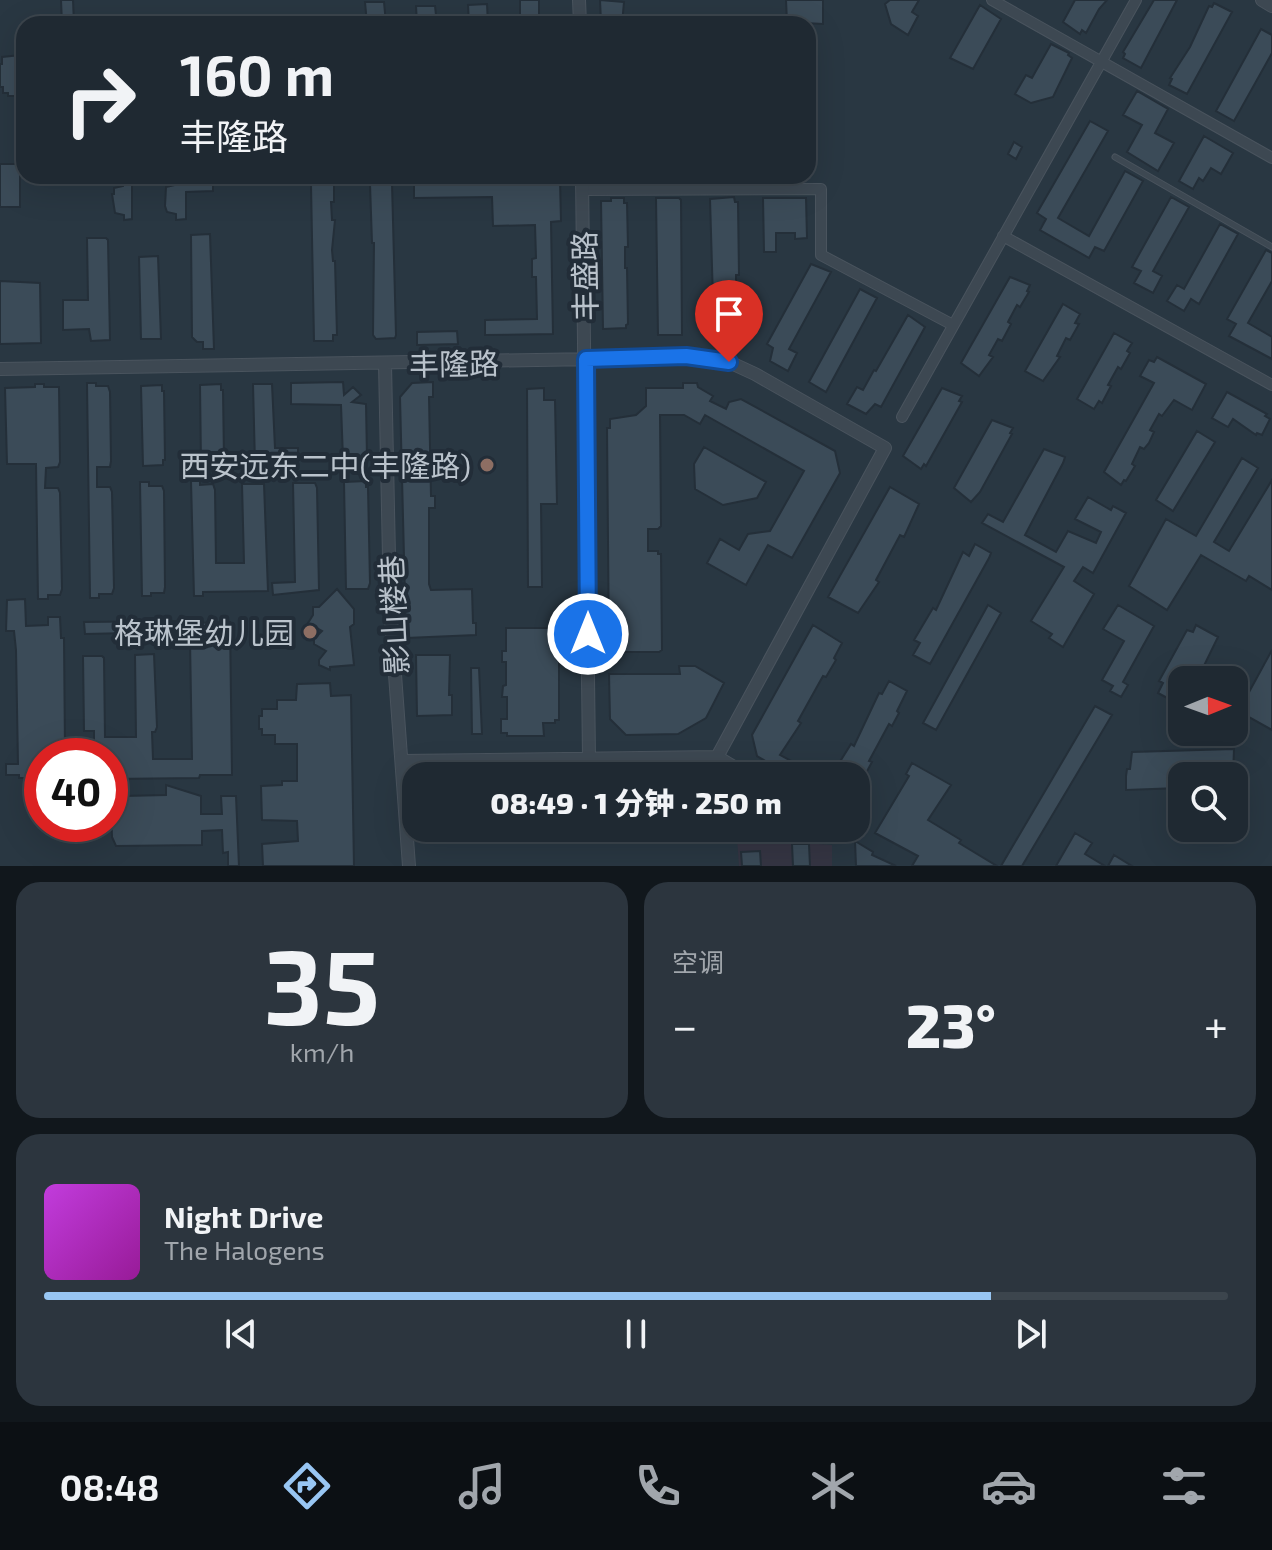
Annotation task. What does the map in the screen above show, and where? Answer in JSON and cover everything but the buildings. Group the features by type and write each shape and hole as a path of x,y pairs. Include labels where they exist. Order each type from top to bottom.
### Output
{"street":[{"path":"992,0 1272,158"},
{"path":"902,417 1136,0"},
{"path":"1262,0 1272,6"},
{"name":"丰盛路","path":"582,184 589,759"},
{"path":"622,184 821,189 821,255 953,325"},
{"path":"1003,236 1272,385"},
{"name":"丰隆路","path":"0,369 686,356 729,362 755,374 885,448 717,757"},
{"name":"影山楼巷","path":"385,364 390,606 409,866"},
{"path":"402,761 717,757 725,762"}],"lane":[{"path":"1115,157 1272,247"}],"shaded area":[{"path":"737,842 832,845 832,866 739,866"}],"place":[{"name":"西安远东二中(丰隆路)","path":"487,465"},
{"name":"格琳堡幼儿园","path":"310,632"}],"route":[{"path":"588,634 586,359 686,356 729,362"}]}
